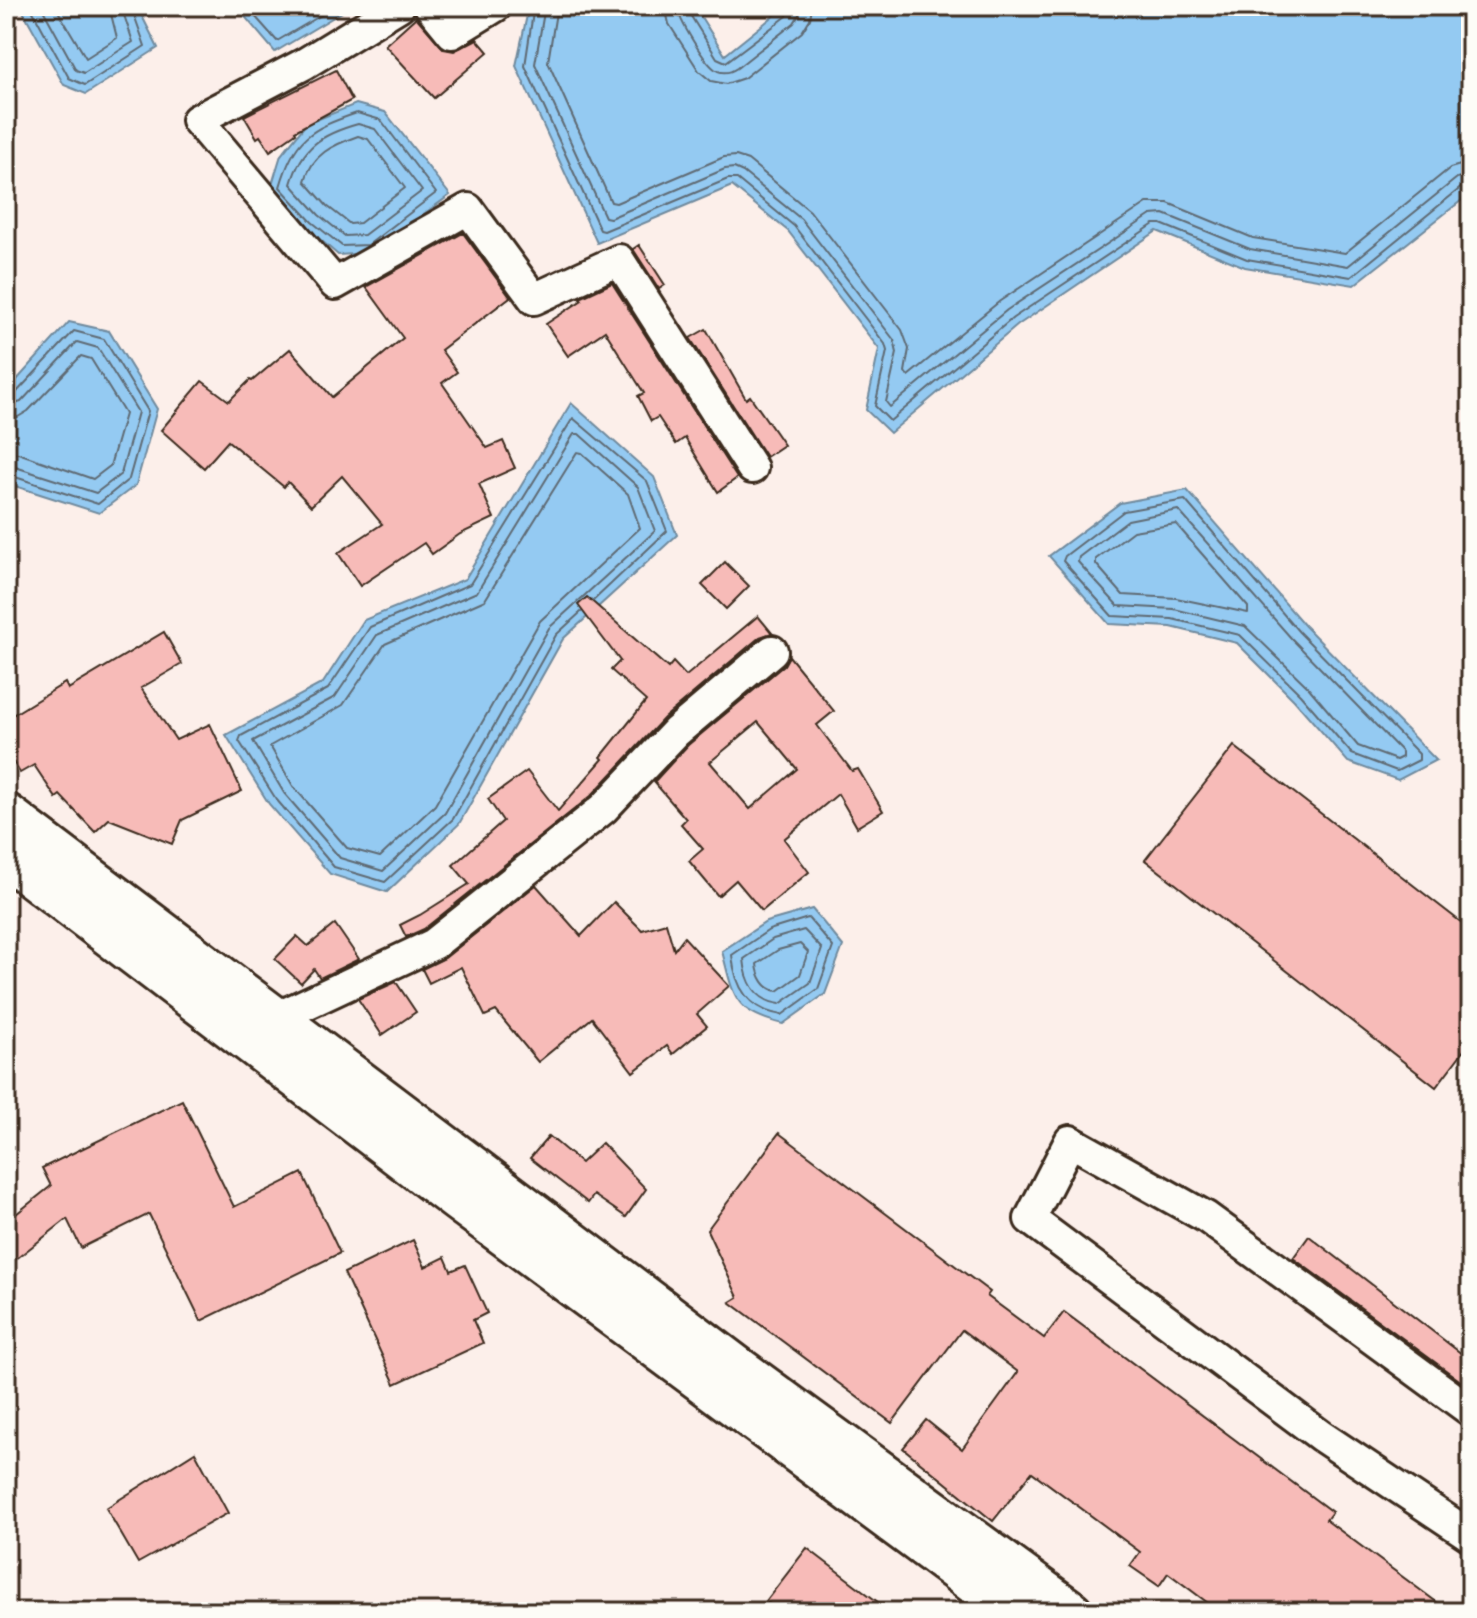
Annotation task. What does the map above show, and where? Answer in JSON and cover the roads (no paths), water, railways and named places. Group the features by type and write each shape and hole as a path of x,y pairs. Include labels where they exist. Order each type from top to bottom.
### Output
{"main road":[{"path":"6,815 711,1348 1009,1601"},
{"path":"6,856 470,1209 1009,1601 1071,1612"}],"street":[{"path":"399,6 304,64 197,120 335,284 468,209 534,299 619,260 752,468"},
{"path":"430,6 452,33 496,6"},
{"path":"274,1019 434,944 603,809 676,732 772,651"},
{"path":"1471,1411 1206,1217 1070,1141 1030,1219 1321,1436 1471,1536"}],"water":[{"path":"20,6 137,6 158,48 86,94 64,85"},
{"path":"236,6 352,6 275,52"},
{"path":"529,6 694,6 725,55 786,6 1471,6 1471,193 1354,285 1245,267 1157,231 1018,325 890,433 866,410 879,349 788,231 732,186 597,243 516,66"},
{"path":"356,104 385,112 450,195 370,253 338,255 270,191 281,155 306,124"},
{"path":"69,322 109,331 157,409 136,485 99,513 12,485 6,479 6,392"},
{"path":"571,403 654,477 677,535 563,639 459,824 387,892 330,874 269,804 226,735 323,683 364,620 465,579"},
{"path":"1187,490 1305,626 1436,760 1398,780 1348,762 1294,700 1237,643 1171,627 1109,624 1049,556 1120,503"},
{"path":"812,909 843,946 825,994 783,1024 754,1014 745,1008 733,991 722,951 766,922"}]}
